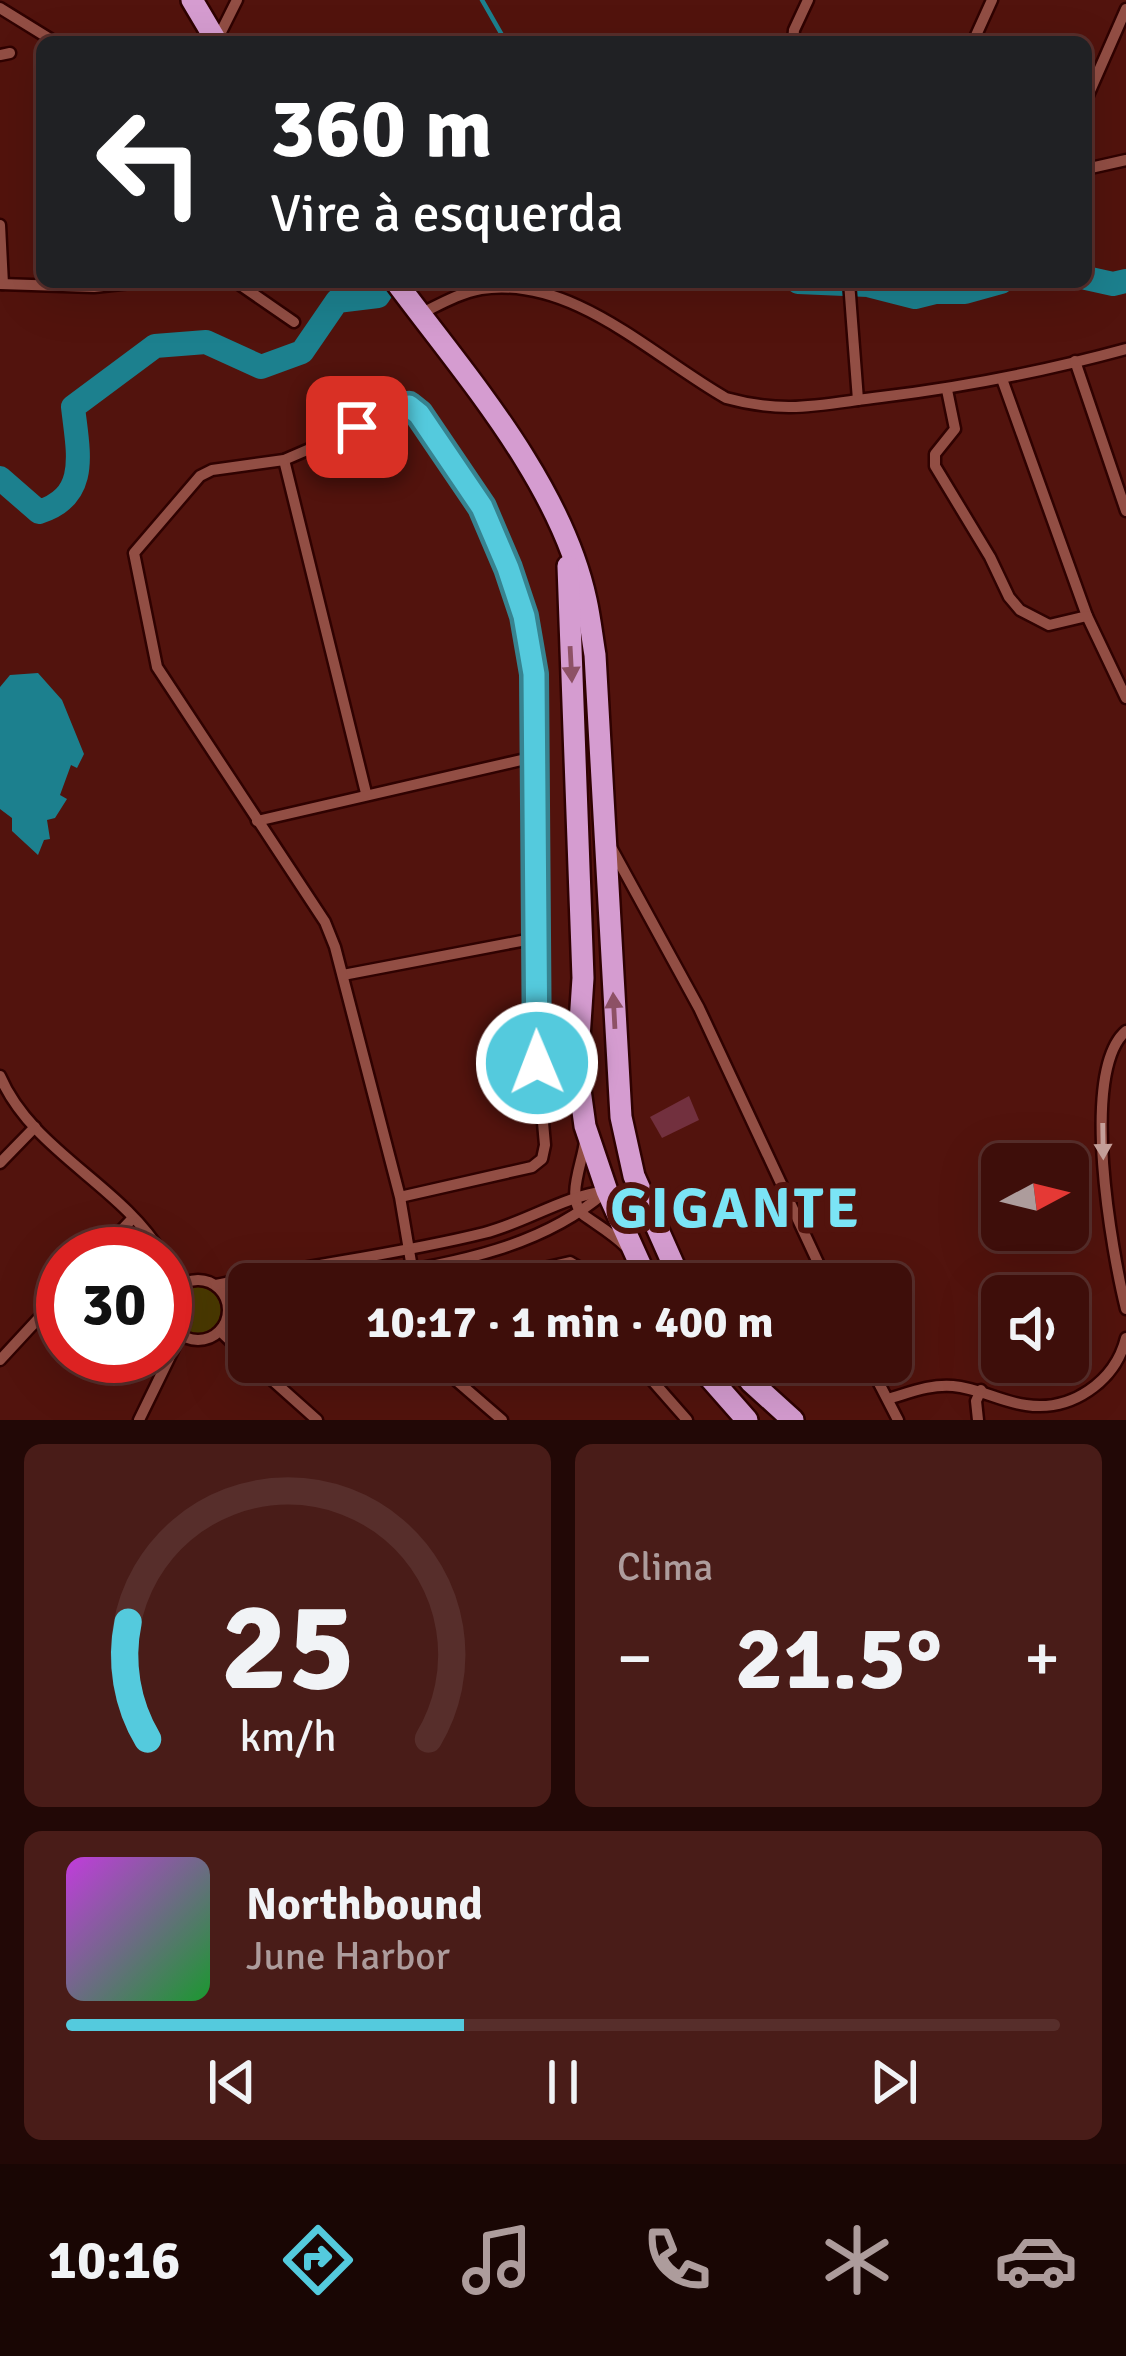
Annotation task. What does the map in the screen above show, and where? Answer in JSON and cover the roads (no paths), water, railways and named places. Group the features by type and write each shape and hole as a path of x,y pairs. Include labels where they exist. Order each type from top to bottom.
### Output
{"highway":[{"path":"192,0 213,36"},
{"path":"400,289 530,470 586,596 595,656 621,1117 634,1176 673,1263"},
{"path":"567,547 583,978 577,1068 585,1126 639,1263"},
{"path":"607,1191 634,1176"},
{"path":"714,1383 747,1420"},
{"path":"752,1383 793,1420"}],"street":[{"path":"219,36 237,0"},
{"path":"794,36 808,0"},
{"path":"976,36 992,0"},
{"path":"0,8 45,36"},
{"path":"1092,86 1126,9"},
{"path":"1092,168 1126,160"},
{"path":"0,225 2,284 36,285"},
{"path":"245,288 294,322"},
{"path":"849,288 858,400"},
{"path":"420,314 482,289 545,292 582,308 726,398 752,405 817,409 1002,380 1126,349"},
{"path":"1076,361 1126,512"},
{"path":"1002,380 1087,616 1126,698"},
{"path":"947,390 955,429 933,460 1009,597 1042,623 1058,625 1087,616"},
{"path":"400,1197 532,1167 542,1159 545,1145 536,1032 534,674 524,616 482,507 409,406 284,460 212,470 200,476 134,553 157,667 325,922 400,1197 411,1263"},
{"path":"284,460 366,793"},
{"path":"256,821 534,757"},
{"path":"605,835 699,1008 818,1263"},
{"path":"343,975 538,938"},
{"path":"1124,1035 1108,1057 1104,1074 1103,1159 1126,1309"},
{"path":"0,1076 9,1097 35,1127 138,1227"},
{"path":"585,1126 583,1160 573,1195 580,1214 616,1236 636,1258"},
{"path":"0,1163 35,1127"},
{"path":"216,1285 490,1232 573,1195 607,1191"},
{"path":"437,1263 496,1251 580,1214 607,1191"},
{"path":"124,1227 131,1219"},
{"path":"490,1232 496,1251"},
{"path":"192,1282 202,1279 216,1285 228,1307"},
{"path":"192,1337 201,1340 220,1331 228,1314"},
{"path":"0,1360 36,1321"},
{"path":"220,1331 228,1338"},
{"path":"888,1399 950,1386 981,1390 1021,1405 1048,1407 1068,1402 1107,1376 1120,1359 1126,1338"},
{"path":"140,1420 156,1383"},
{"path":"276,1383 317,1420"},
{"path":"459,1383 502,1420"},
{"path":"654,1383 687,1420"},
{"path":"879,1383 898,1420"},
{"path":"979,1420 976,1401 981,1390"},
{"path":"291,1420 298,1404"}],"water":[{"path":"38,673 62,700 84,754 77,768 71,765 60,795 67,799 55,818 47,820 50,839 44,840 38,855 12,831 12,818 0,809 0,687 10,675"}],"waterway":[{"path":"482,0 503,36"},
{"path":"1092,279 1113,284 1126,281"},
{"path":"0,478 39,512 67,495 78,456 73,407 155,346 206,342 261,367 302,352 337,301 378,296 383,288"},
{"path":"880,288 915,297 979,288"}],"district":[{"name":"GIGANTE","path":"736,1207"}]}
